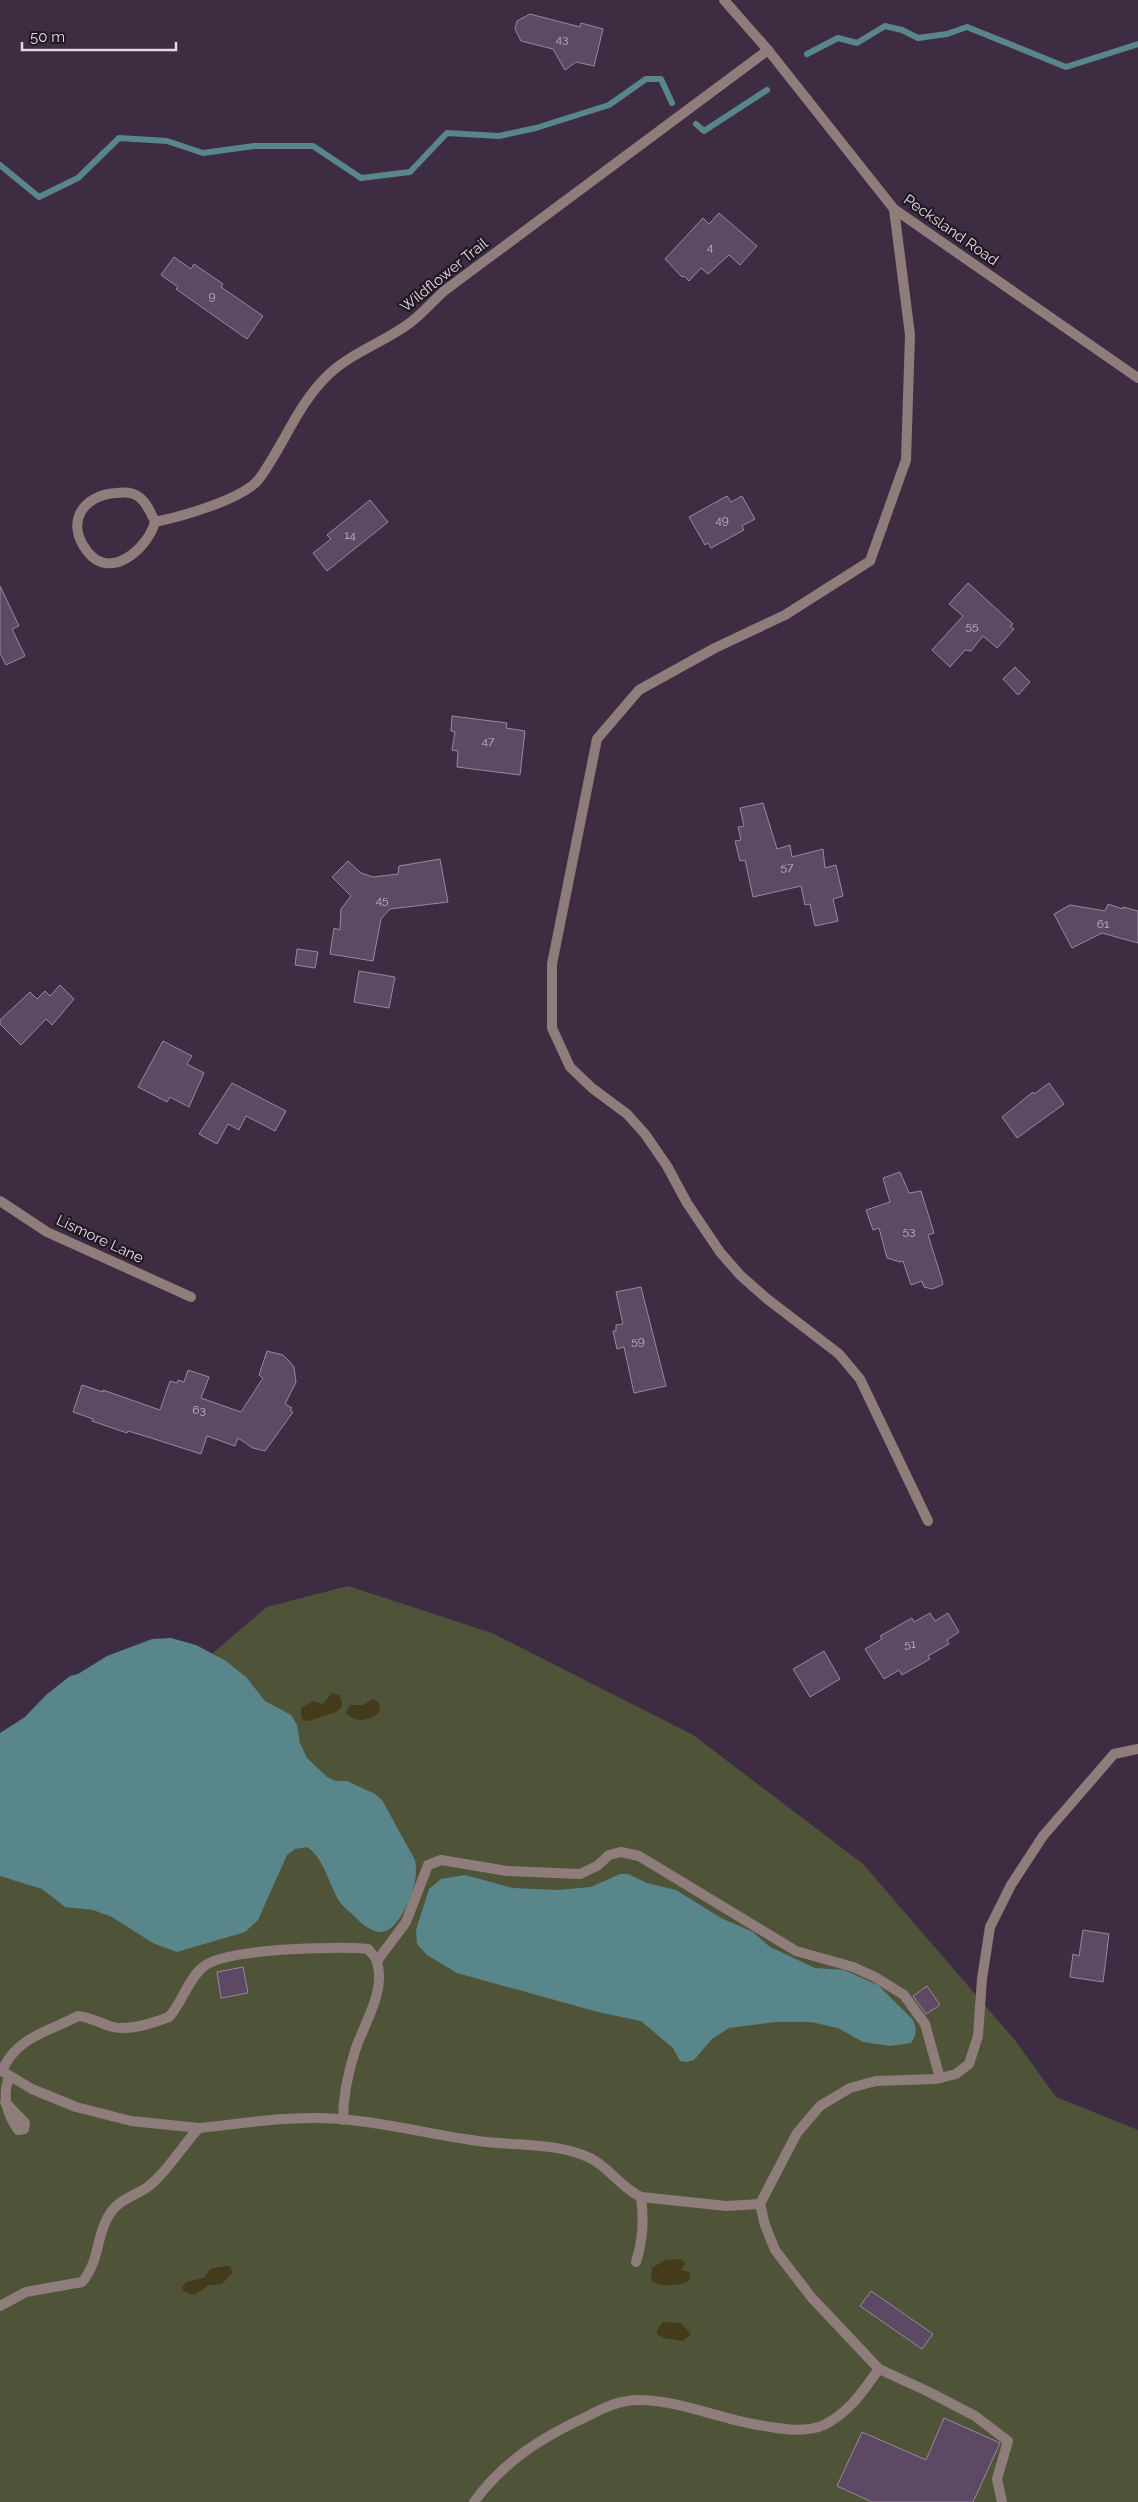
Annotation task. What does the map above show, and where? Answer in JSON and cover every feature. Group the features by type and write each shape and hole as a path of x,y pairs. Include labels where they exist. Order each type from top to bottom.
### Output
{"street":[{"name":"Pecksland Road","path":"724,0 768,50 894,209 1138,378"},
{"name":"Wildflower Trail","path":"155,522 214,505 258,481 301,407 328,375 354,355 410,322 444,291 768,50"},
{"path":"894,209 910,335 906,460 870,561 785,615 715,648 639,690 597,740 552,964 552,1028 570,1067 592,1088 627,1114 645,1134 667,1166 687,1203 730,1264 766,1298 840,1354 860,1379 928,1521"},
{"path":"125,492 138,496 148,507 155,522 152,535 144,545 123,561 111,564 96,560 87,552 80,540 77,524 80,510 90,500 103,494 125,492"},
{"name":"Lismore Lane","path":"0,1201 47,1232 191,1297"},
{"path":"1002,2502 998,2478 1008,2441 975,2416 879,2369 812,2298 775,2250 765,2225 760,2204 797,2133 820,2106 850,2088 876,2081 940,2078 956,2074 969,2064 978,2036 982,1979 990,1927 1011,1885 1043,1836 1114,1754 1138,1748"},
{"path":"343,2120 344,2098 354,2053 376,2000 377,1961 406,1922 428,1866 441,1860 506,1871 580,1874 598,1866 609,1855 621,1852 639,1856 788,1947 812,1956 853,1967 875,1977 904,1995 926,2024 940,2078"},
{"path":"6,2102 4,2072 8,2058 24,2041 78,2016 87,2017 116,2028 130,2027 169,2017 201,1968 214,1959 234,1955 348,1947 368,1949 377,1961"},
{"path":"4,2072 32,2089 76,2107 131,2120 199,2128 320,2118 343,2120 479,2141 570,2152 592,2158 631,2193 641,2198 726,2206 760,2204"},
{"path":"0,2306 26,2292 82,2282 93,2265 111,2212 119,2204 148,2187 163,2173 199,2128"},
{"path":"636,2262 643,2239 644,2218 641,2198"},
{"path":"474,2502 488,2483 521,2454 551,2433 621,2401 642,2400 670,2404 786,2430 822,2426 852,2407 879,2369"}],"shaded area":[{"path":"348,1586 492,1633 693,1735 863,1864 1014,2039 1056,2097 1138,2130 1138,2502 0,2502 0,1739 207,1658 267,1607"},
{"path":"171,1638 196,1645 226,1661 246,1677 265,1701 291,1715 297,1725 300,1743 307,1758 327,1777 336,1781 347,1781 375,1794 382,1800 416,1865 415,1882 409,1900 396,1923 390,1929 378,1932 371,1929 341,1904 317,1857 307,1847 295,1849 287,1855 258,1920 245,1932 177,1952 153,1943 112,1917 93,1910 65,1907 42,1889 0,1876 0,1733 25,1717 46,1695 70,1676 78,1674 107,1656 152,1639"},
{"path":"620,1874 628,1874 647,1883 676,1890 721,1918 753,1932 770,1947 815,1968 844,1970 878,1985 912,2019 916,2031 913,2040 911,2043 890,2046 863,2042 838,2028 811,2022 776,2022 729,2028 712,2039 694,2060 680,2061 673,2048 641,2021 598,2012 457,1973 427,1955 417,1944 416,1930 429,1889 441,1879 465,1875 513,1888 557,1890 591,1887"}],"sand":[{"path":"332,1693 339,1695 342,1704 339,1710 310,1720 305,1721 301,1718 301,1708 313,1701 323,1704"},
{"path":"373,1699 379,1703 380,1711 372,1717 359,1720 346,1713 350,1705 363,1705"},
{"path":"681,2259 685,2263 681,2270 690,2272 689,2281 669,2285 654,2283 651,2280 652,2268 665,2260"},
{"path":"229,2266 233,2272 222,2284 209,2285 194,2295 183,2291 182,2287 186,2282 204,2278 210,2269"},
{"path":"663,2322 681,2323 691,2334 683,2341 664,2338 657,2334 657,2330"}],"building":[{"path":"530,14 580,27 581,23 603,29 594,66 576,62 565,70 553,49 521,41 515,29 517,21"},
{"path":"719,213 757,246 740,265 729,255 708,274 701,268 689,281 684,276 682,277 665,259 703,218 709,224"},
{"path":"174,257 191,269 194,264 223,284 221,287 263,316 247,339 176,289 178,287 161,275"},
{"path":"727,496 731,502 742,496 755,519 742,526 744,530 711,548 708,543 705,545 689,517"},
{"path":"370,500 388,522 327,571 313,553 331,539 327,535"},
{"path":"968,583 1013,624 1010,626 1014,629 997,648 983,636 971,651 965,650 950,667 932,650 963,616 949,604"},
{"path":"0,586 19,626 12,629 25,656 6,665 0,653"},
{"path":"1015,667 1030,682 1018,695 1003,679"},
{"path":"452,716 507,723 506,728 525,731 520,775 457,767 458,751 452,750 455,732 451,731"},
{"path":"763,803 777,849 790,845 792,857 823,849 825,868 836,865 843,896 833,899 838,921 815,926 810,904 805,905 801,886 753,897 745,860 740,861 735,841 741,840 738,827 744,826 740,808"},
{"path":"440,859 448,902 390,909 381,919 373,961 330,954 334,928 340,930 341,909 351,896 332,877 348,861 361,873 373,877 398,874 399,866"},
{"path":"1108,904 1138,911 1138,943 1102,933 1072,948 1054,914 1070,905 1105,911"},
{"path":"297,949 318,952 315,968 295,965"},
{"path":"359,971 395,977 389,1008 354,1002"},
{"path":"60,985 74,999 52,1025 46,1019 21,1045 0,1024 0,1020 30,992 37,999 45,991 50,996"},
{"path":"163,1041 192,1056 187,1064 204,1073 189,1107 170,1097 167,1102 138,1087"},
{"path":"232,1083 286,1111 275,1131 246,1116 239,1130 228,1124 217,1144 199,1134"},
{"path":"1049,1083 1064,1104 1017,1138 1002,1117 1033,1092 1034,1094"},
{"path":"900,1172 909,1193 921,1191 934,1233 928,1235 943,1283 932,1289 924,1287 922,1281 911,1285 903,1261 900,1262 887,1258 879,1228 873,1230 866,1210 890,1202 883,1178"},
{"path":"641,1287 666,1386 634,1393 624,1347 617,1349 613,1331 616,1331 616,1325 623,1324 616,1292"},
{"path":"267,1351 283,1355 290,1362 294,1367 296,1382 285,1404 292,1408 290,1410 293,1412 265,1451 253,1448 238,1438 235,1446 207,1436 201,1454 128,1431 127,1433 92,1421 93,1419 73,1412 82,1385 103,1392 103,1390 160,1410 170,1381 177,1383 178,1380 184,1382 188,1370 209,1377 201,1398 241,1412 263,1378 259,1375"},
{"path":"930,1613 935,1621 948,1613 959,1632 947,1640 949,1644 928,1656 930,1659 902,1675 899,1670 884,1679 865,1649 882,1639 880,1636 912,1618 914,1622"},
{"path":"824,1651 840,1679 810,1697 793,1669"},
{"path":"1083,1930 1109,1934 1103,1982 1070,1977 1073,1954 1079,1956"},
{"path":"243,1967 248,1993 221,1998 217,1972"},
{"path":"927,1986 940,2005 926,2014 913,1996"},
{"path":"871,2291 933,2334 922,2349 860,2306"},
{"path":"944,2418 1000,2443 973,2502 872,2502 837,2486 862,2432 926,2460"}],"waterway":[{"path":"807,54 838,38 857,43 885,26 902,30 918,38 947,34 967,27 1066,67 1138,44"},
{"path":"0,165 39,197 78,178 119,138 167,141 203,153 254,146 313,146 361,178 410,172 447,133 499,136 536,128 609,105 646,79 661,79 672,103"},
{"path":"696,124 704,131 767,90"}]}
